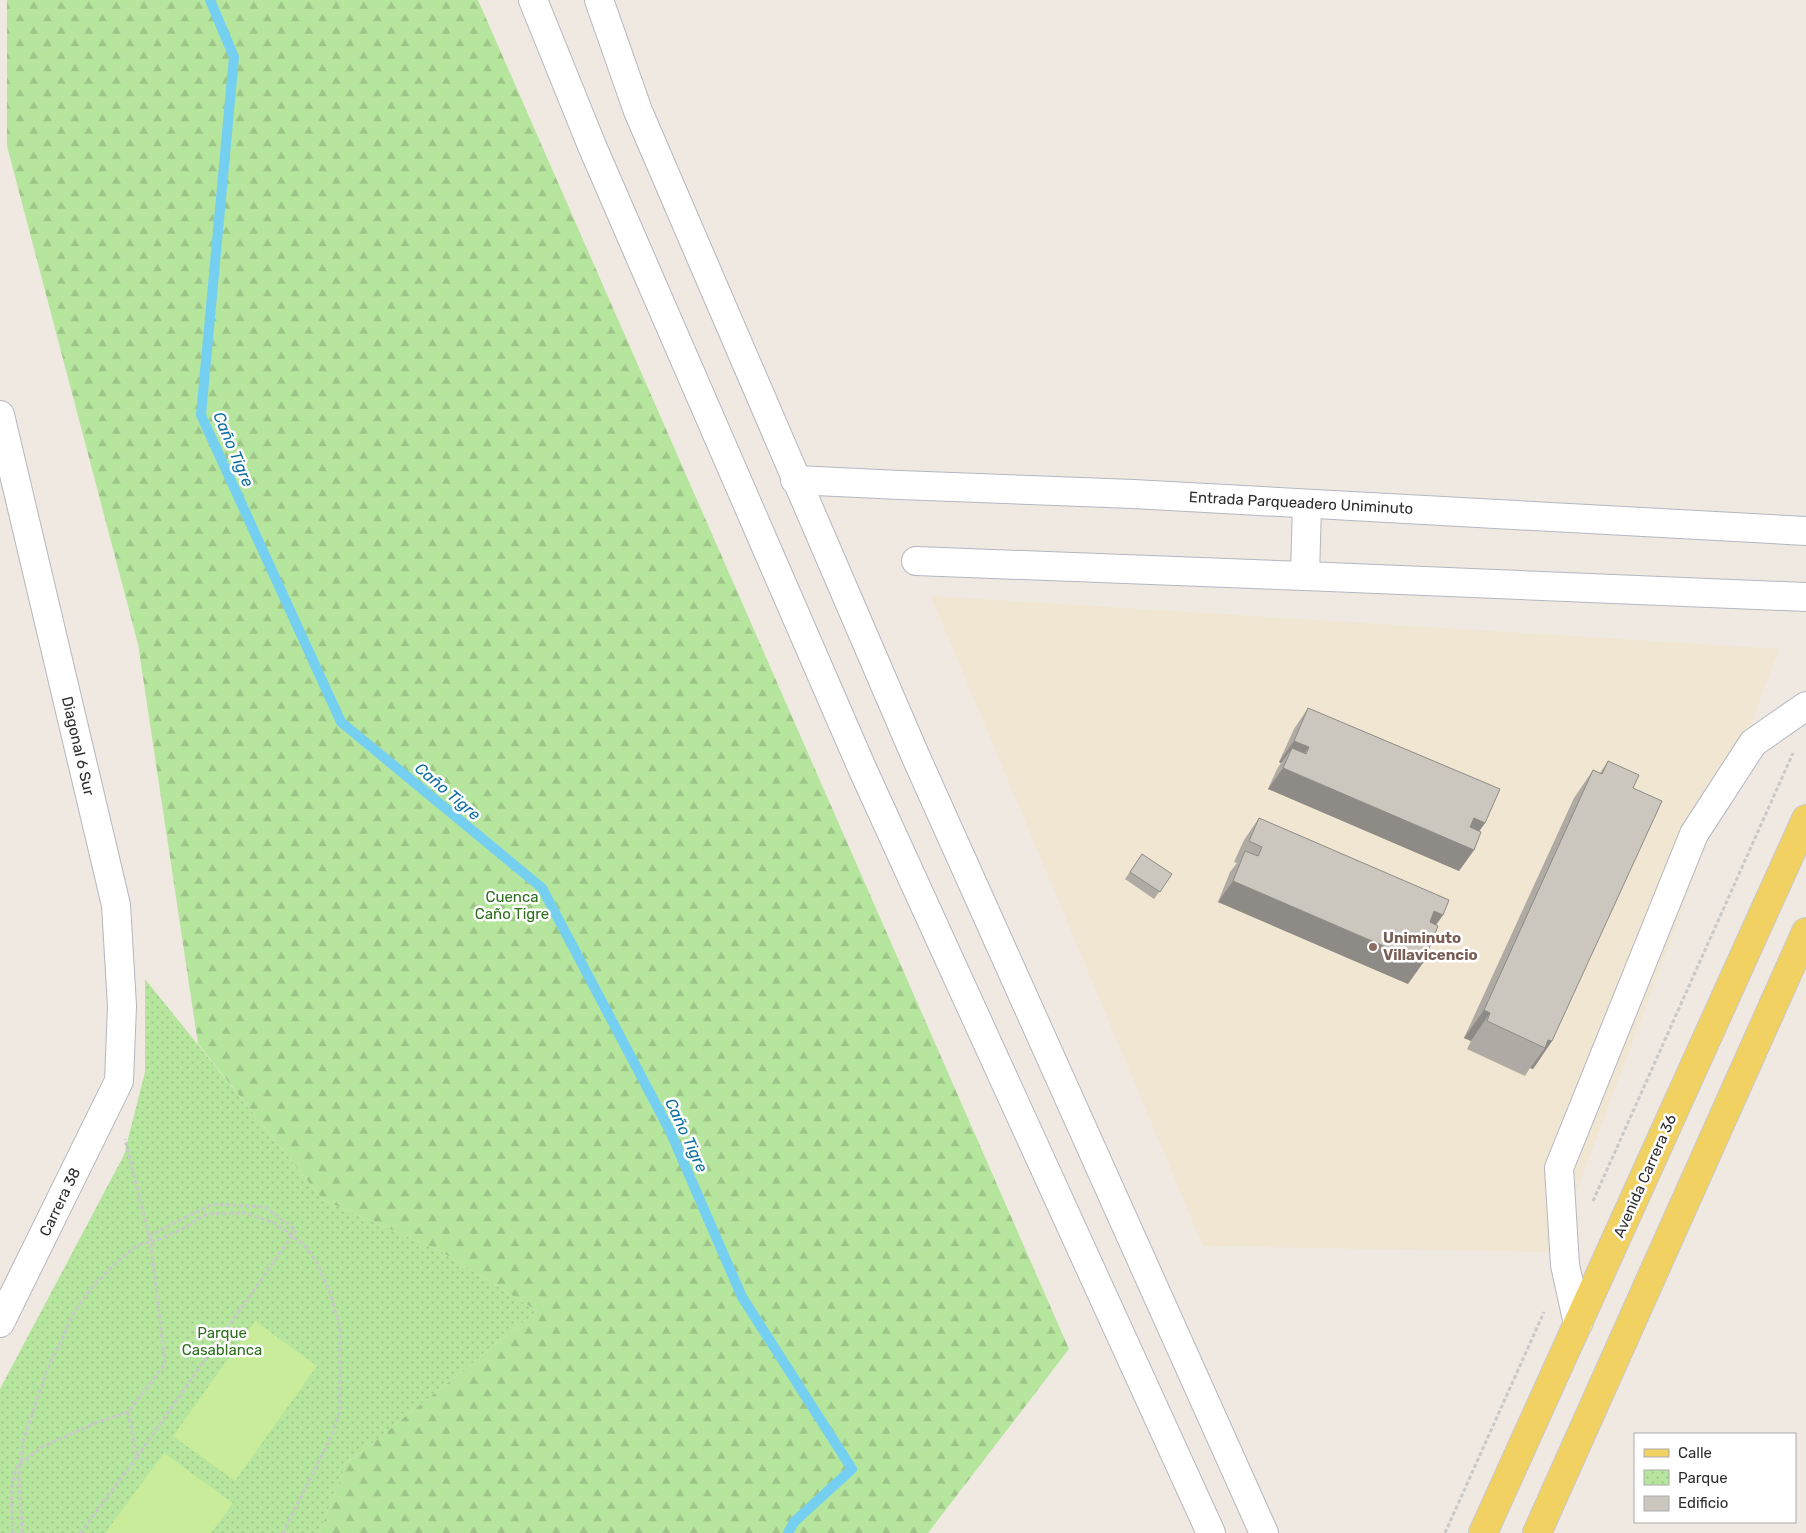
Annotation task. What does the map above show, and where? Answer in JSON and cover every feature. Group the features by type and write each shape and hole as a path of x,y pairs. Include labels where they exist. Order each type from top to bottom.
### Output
{"main road":[{"name":"Avenida Carrera 36","path":"1483,1533 1806,819"},
{"path":"1537,1533 1806,932"}],"street":[{"path":"533,0 592,146 862,768 1211,1533"},
{"path":"599,0 638,111 795,480 915,755 1264,1533"},
{"name":"Diagonal 6 Sur","path":"0,415 116,905 122,1006 119,1081"},
{"name":"Entrada Parqueadero Uniminuto","path":"795,480 1133,494 1806,532"},
{"path":"1305,576 1307,504"},
{"path":"916,561 1806,597"},
{"path":"1578,1324 1565,1265 1559,1168 1694,834 1753,743 1806,706"},
{"name":"Carrera 38","path":"0,1322 119,1081"}],"path":[{"path":"1593,1202 1794,751"},
{"path":"13,1533 11,1491 16,1467 42,1447 98,1422 128,1412 165,1364 151,1242 125,1137"},
{"path":"80,1533 137,1457 296,1230 265,1207 212,1204 149,1236"},
{"path":"22,1533 19,1475 23,1442 40,1387 74,1312 93,1286 119,1260 138,1245 151,1242 182,1229 207,1214 245,1213 274,1223 304,1245 316,1261 330,1292 340,1328 340,1410 332,1435 283,1533"},
{"path":"1445,1533 1545,1310"},
{"path":"128,1412 137,1457"}],"shaded area":[{"name":"Uniminuto Villavicencio","path":"931,596 1779,649 1554,1252 1203,1246"}],"green space":[{"name":"Cuenca Caño Tigre","path":"7,0 478,0 1069,1349 928,1533 319,1533 346,1464 537,1311 440,1251 323,1200 198,1044 138,644 7,146"},
{"name":"Parque Casablanca","path":"145,979 323,1200 440,1251 537,1311 346,1464 319,1533 0,1533 0,1389 124,1155 145,1072"},
{"path":"255,1321 317,1366 235,1481 173,1436"},
{"path":"164,1453 233,1503 211,1533 105,1533"}],"building":[{"path":"1308,708 1500,789 1485,823 1474,818 1470,827 1481,832 1474,850 1283,768 1292,748 1306,754 1309,747 1294,741"},
{"path":"1608,761 1639,775 1633,788 1662,801 1552,1041 1548,1040 1545,1048 1487,1021 1490,1013 1484,1010 1593,770 1602,774"},
{"path":"1259,818 1449,900 1443,915 1434,911 1430,922 1438,926 1423,963 1233,881 1245,851 1258,856 1262,847 1249,841"},
{"path":"1142,854 1172,874 1160,892 1130,872"}],"waterway":[{"name":"Caño Tigre","path":"210,0 234,57 201,415 341,722 542,888 670,1131 742,1297 852,1469 794,1522 788,1533"}],"place":[{"name":"Uniminuto Villavicencio","path":"1373,947"}]}
